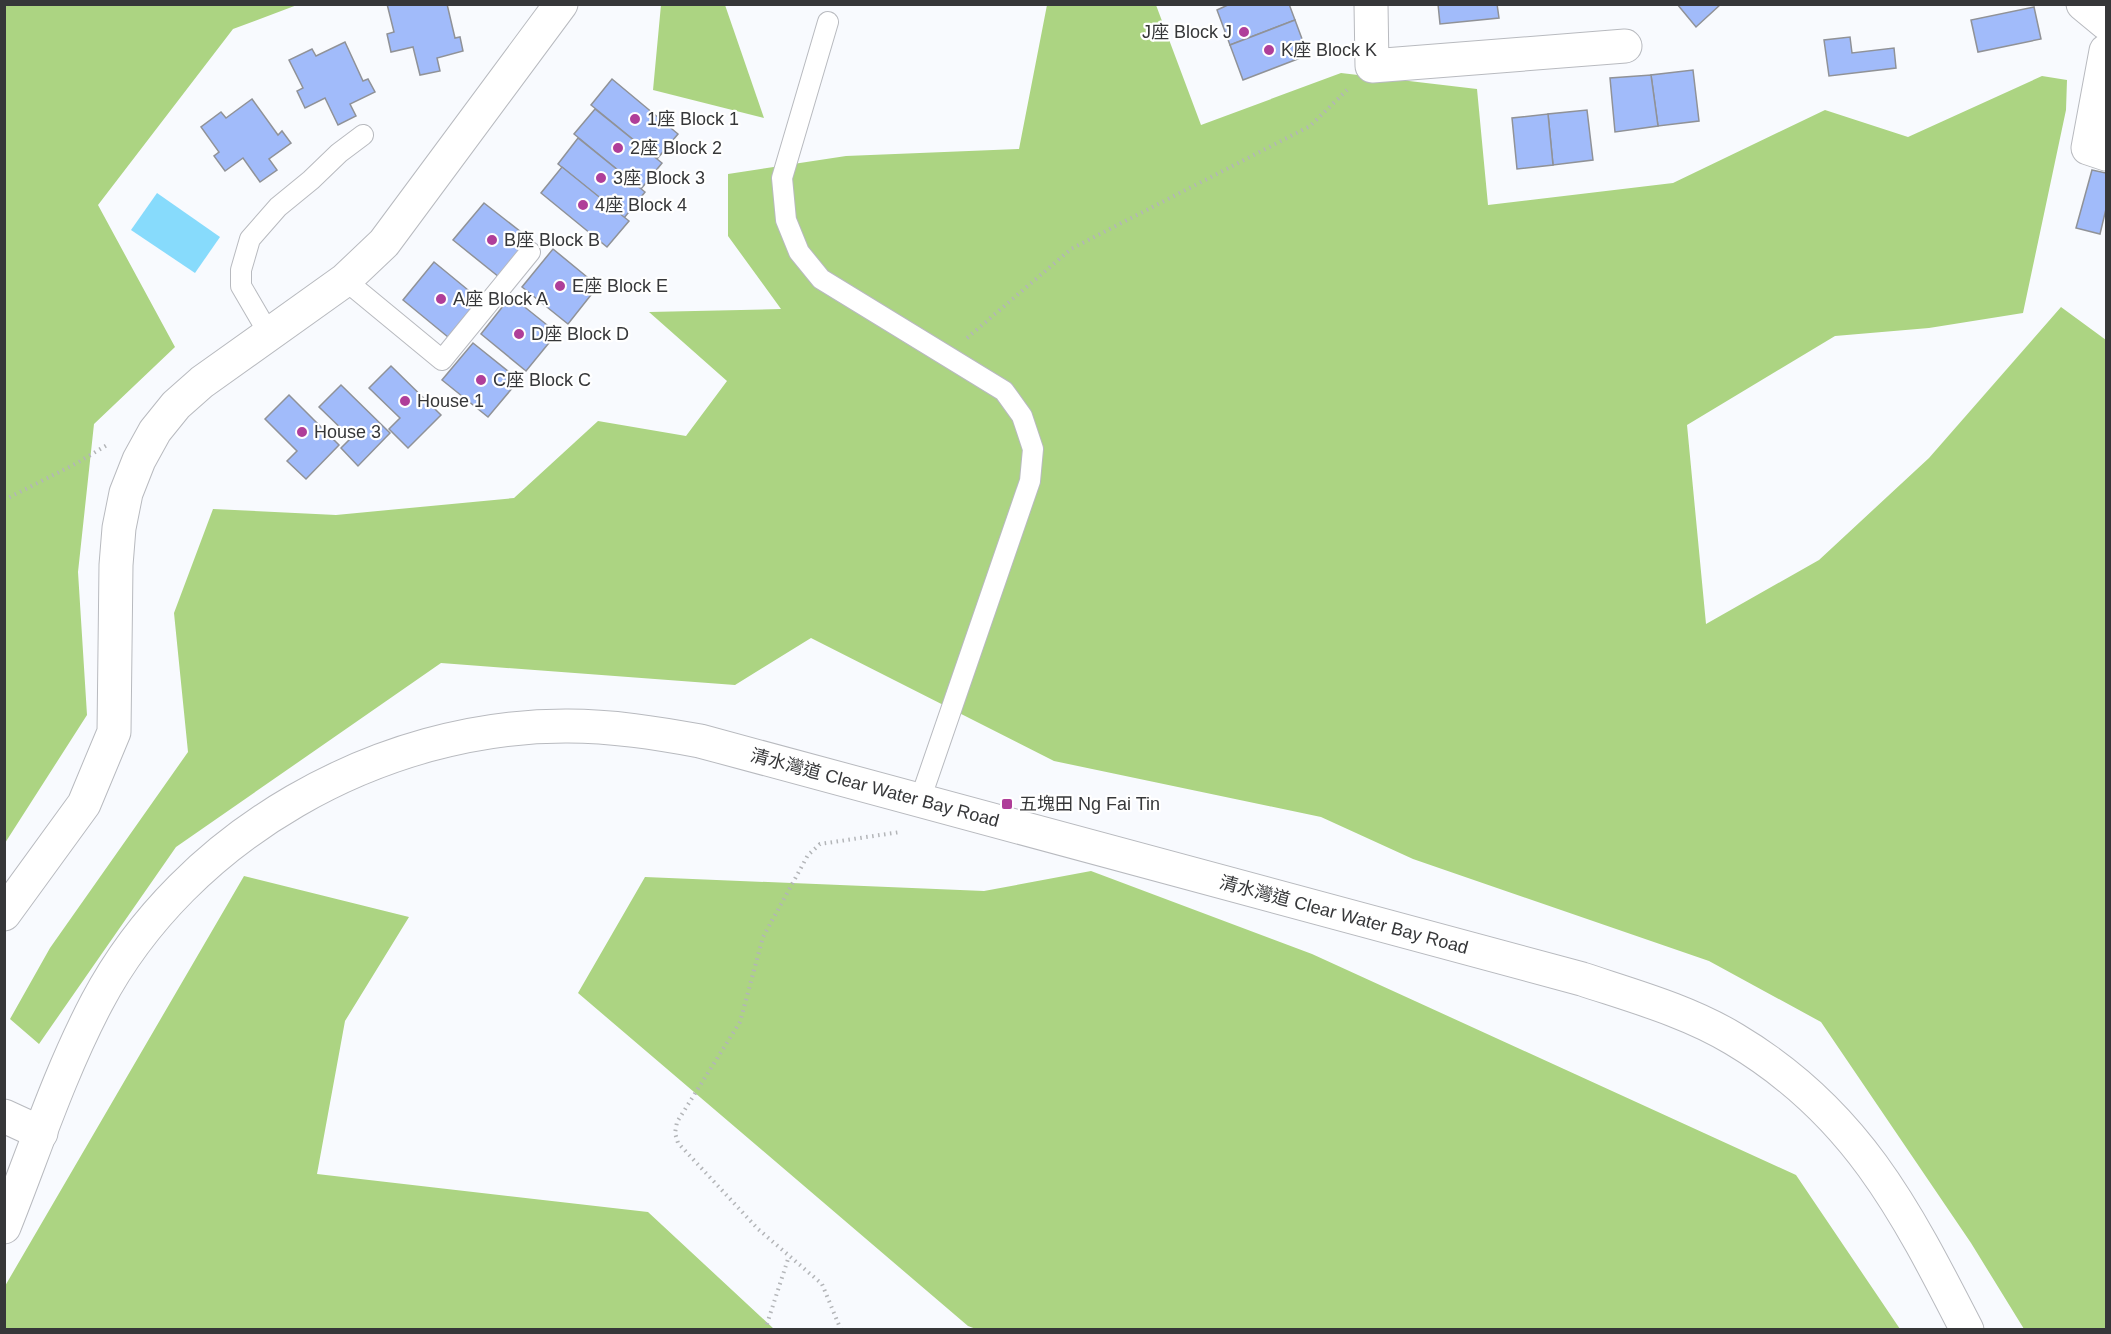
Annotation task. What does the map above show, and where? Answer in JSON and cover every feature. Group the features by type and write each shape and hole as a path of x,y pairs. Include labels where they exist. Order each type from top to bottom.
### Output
{"main road":[{"path":"4,914 84,804 114,732 118,546 126,493 139,460 155,431 176,405 202,382 345,280 384,243 561,4"},
{"path":"1371,4 1372,66 1625,46"},
{"path":"2083,4 2106,23"},
{"path":"2106,51 2088,148 2106,154"},
{"name":"清水灣道 Clear Water Bay Road","path":"4,1227 73,1054 97,1002 121,963 146,929 216,857 270,816 317,788 389,757 427,745 494,732 567,726 617,728 700,741 1582,979 1638,997 1700,1021 1734,1038 1800,1086 1836,1119 1887,1185 1924,1245 1967,1329"},
{"path":"4,1116 41,1133"}],"lane":[{"path":"828,22 782,178 786,220 799,252 821,279 1004,391 1022,416 1033,449 1030,481 933,804"},
{"path":"269,334 241,286 241,270 249,239 278,207 363,135"},
{"path":"345,280 442,360 530,252"}],"path":[{"path":"946,356 1071,249 1310,126 1372,66"},
{"path":"4,500 77,463 106,445 139,460"},
{"path":"841,1329 822,1284 758,1229 678,1143 675,1133 677,1122 740,1022 763,937 808,855 820,844 897,834 933,804"},
{"path":"765,1329 789,1256"}],"green space":[{"path":"5,4 297,5 233,29 98,205 175,347 94,424 78,572 87,715 5,843"},
{"path":"661,5 725,5 764,118 653,90"},
{"path":"1047,5 1156,5 1201,125 1341,73 1477,89 1488,205 1673,183 1825,110 1908,137 2042,76 2067,80 2066,110 2023,313 1929,328 1835,336 1687,425 1706,624 1819,560 1929,458 2061,307 2106,340 2106,1329 2024,1329 1971,1243 1821,1022 1709,961 1413,859 1321,817 1054,761 811,638 735,685 441,663 176,847 39,1044 10,1019 50,948 188,752 174,613 213,509 336,515 514,498 598,421 686,436 727,381 649,312 781,309 728,236 728,174 846,156 1019,149"},
{"path":"1091,871 1312,954 1796,1175 1900,1329 976,1329 968,1326 578,993 645,877 984,891"},
{"path":"244,876 409,917 345,1021 317,1174 648,1212 774,1329 5,1329 5,1286"}],"water":[{"path":"157,193 220,237 195,273 131,230"}],"building":[{"path":"387,4 447,4 455,38 460,37 463,51 437,58 440,71 420,75 413,47 391,52 387,34 394,32"},
{"name":"J座 Block J","path":"1230,4 1289,4 1295,20 1230,45 1217,10"},
{"path":"1438,4 1497,4 1499,18 1440,24"},
{"path":"1677,4 1721,4 1696,27"},
{"path":"2034,7 2041,39 1978,52 1971,20"},
{"name":"K座 Block K","path":"1295,20 1308,55 1243,80 1230,45"},
{"path":"1850,37 1852,53 1894,48 1896,68 1829,76 1824,40"},
{"path":"345,42 363,81 368,79 375,92 350,104 356,116 338,125 325,98 305,108 297,91 303,88 289,60 312,49 316,56"},
{"path":"1693,70 1699,121 1658,126 1651,75"},
{"path":"1651,75 1658,126 1615,132 1610,78"},
{"name":"1座 Block 1","path":"612,79 678,134 657,159 591,105"},
{"path":"252,99 278,135 282,131 291,143 269,159 277,170 260,182 243,158 225,171 214,156 219,152 201,127 221,112 226,118"},
{"name":"2座 Block 2","path":"595,109 662,163 641,189 574,134"},
{"path":"1587,110 1593,160 1553,165 1548,114"},
{"path":"1548,114 1553,165 1517,169 1512,118"},
{"name":"3座 Block 3","path":"578,138 645,192 624,218 558,164"},
{"name":"4座 Block 4","path":"562,167 629,221 607,247 541,193"},
{"path":"2092,170 2106,173 2106,209 2100,234 2076,228"},
{"name":"B座 Block B","path":"484,203 530,239 499,277 453,240"},
{"name":"E座 Block E","path":"553,249 598,286 568,324 522,287"},
{"name":"A座 Block A","path":"434,262 479,299 448,337 403,300"},
{"name":"D座 Block D","path":"511,296 557,333 526,371 481,334"},
{"name":"C座 Block C","path":"473,343 519,380 488,417 442,380"},
{"name":"House 1","path":"391,366 441,415 408,448 389,429 400,418 369,388"},
{"path":"341,385 390,433 358,466 341,448 351,438 319,407"},
{"name":"House 3","path":"289,395 339,445 306,479 287,461 297,451 265,419"}],"place":[{"name":"J座 Block J","path":"1244,32"},
{"name":"K座 Block K","path":"1269,50"},
{"name":"1座 Block 1","path":"635,119"},
{"name":"2座 Block 2","path":"618,148"},
{"name":"3座 Block 3","path":"601,178"},
{"name":"4座 Block 4","path":"583,205"},
{"name":"B座 Block B","path":"492,240"},
{"name":"E座 Block E","path":"560,286"},
{"name":"A座 Block A","path":"441,299"},
{"name":"D座 Block D","path":"519,334"},
{"name":"C座 Block C","path":"481,380"},
{"name":"House 1","path":"405,401"},
{"name":"House 3","path":"302,432"},
{"name":"五塊田 Ng Fai Tin","path":"1007,804"}]}
